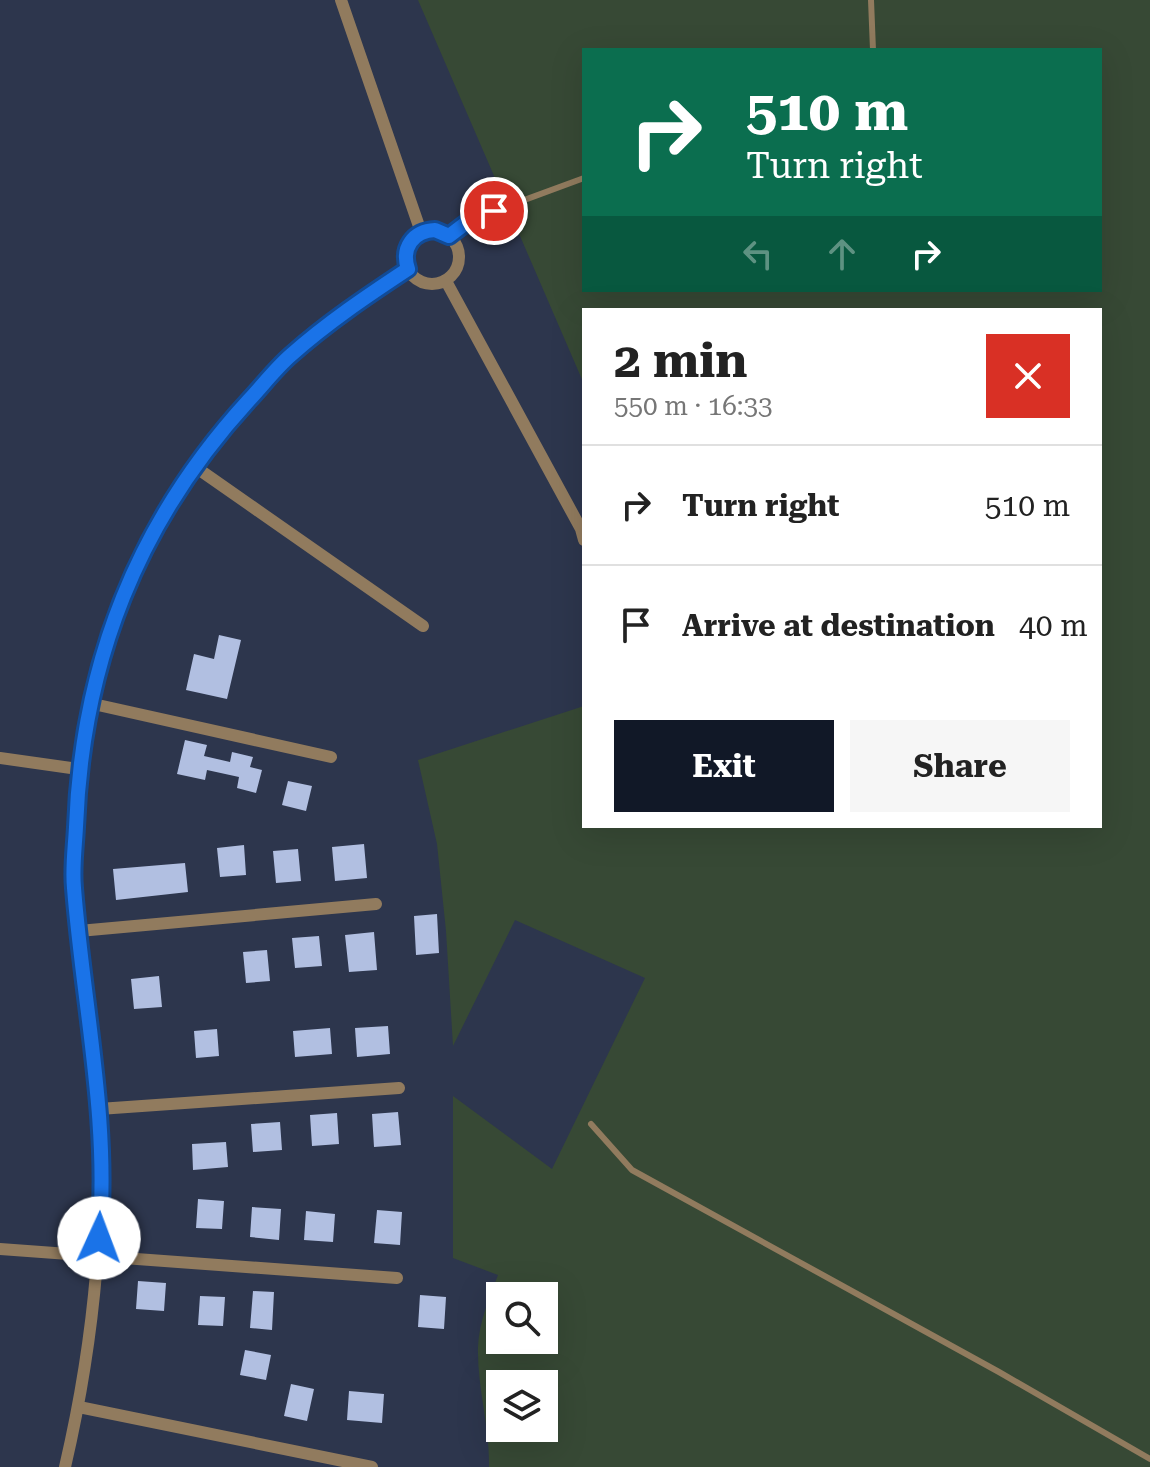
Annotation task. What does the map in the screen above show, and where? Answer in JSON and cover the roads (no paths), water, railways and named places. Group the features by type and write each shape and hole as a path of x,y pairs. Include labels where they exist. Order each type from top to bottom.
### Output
{"street":[{"path":"341,0 421,232"},
{"path":"435,230 449,236 458,248 459,263 446,281 424,283 408,269 407,248 421,232 435,230"},
{"path":"65,1467 79,1407 101,1219 99,1109 73,885 78,769 89,703 121,596 162,513 194,466 218,434 289,357 344,311 408,269"},
{"path":"446,281 582,533"},
{"path":"194,466 423,626"},
{"path":"89,703 331,757"},
{"path":"0,758 78,769"},
{"path":"79,931 376,904"},
{"path":"99,1109 399,1088"},
{"path":"0,1249 397,1278"},
{"path":"79,1407 372,1467"}],"lane":[{"path":"871,0 873,48"},
{"path":"449,236 470,220 582,179"},
{"path":"591,1124 632,1170 999,1372 1150,1459"}]}
